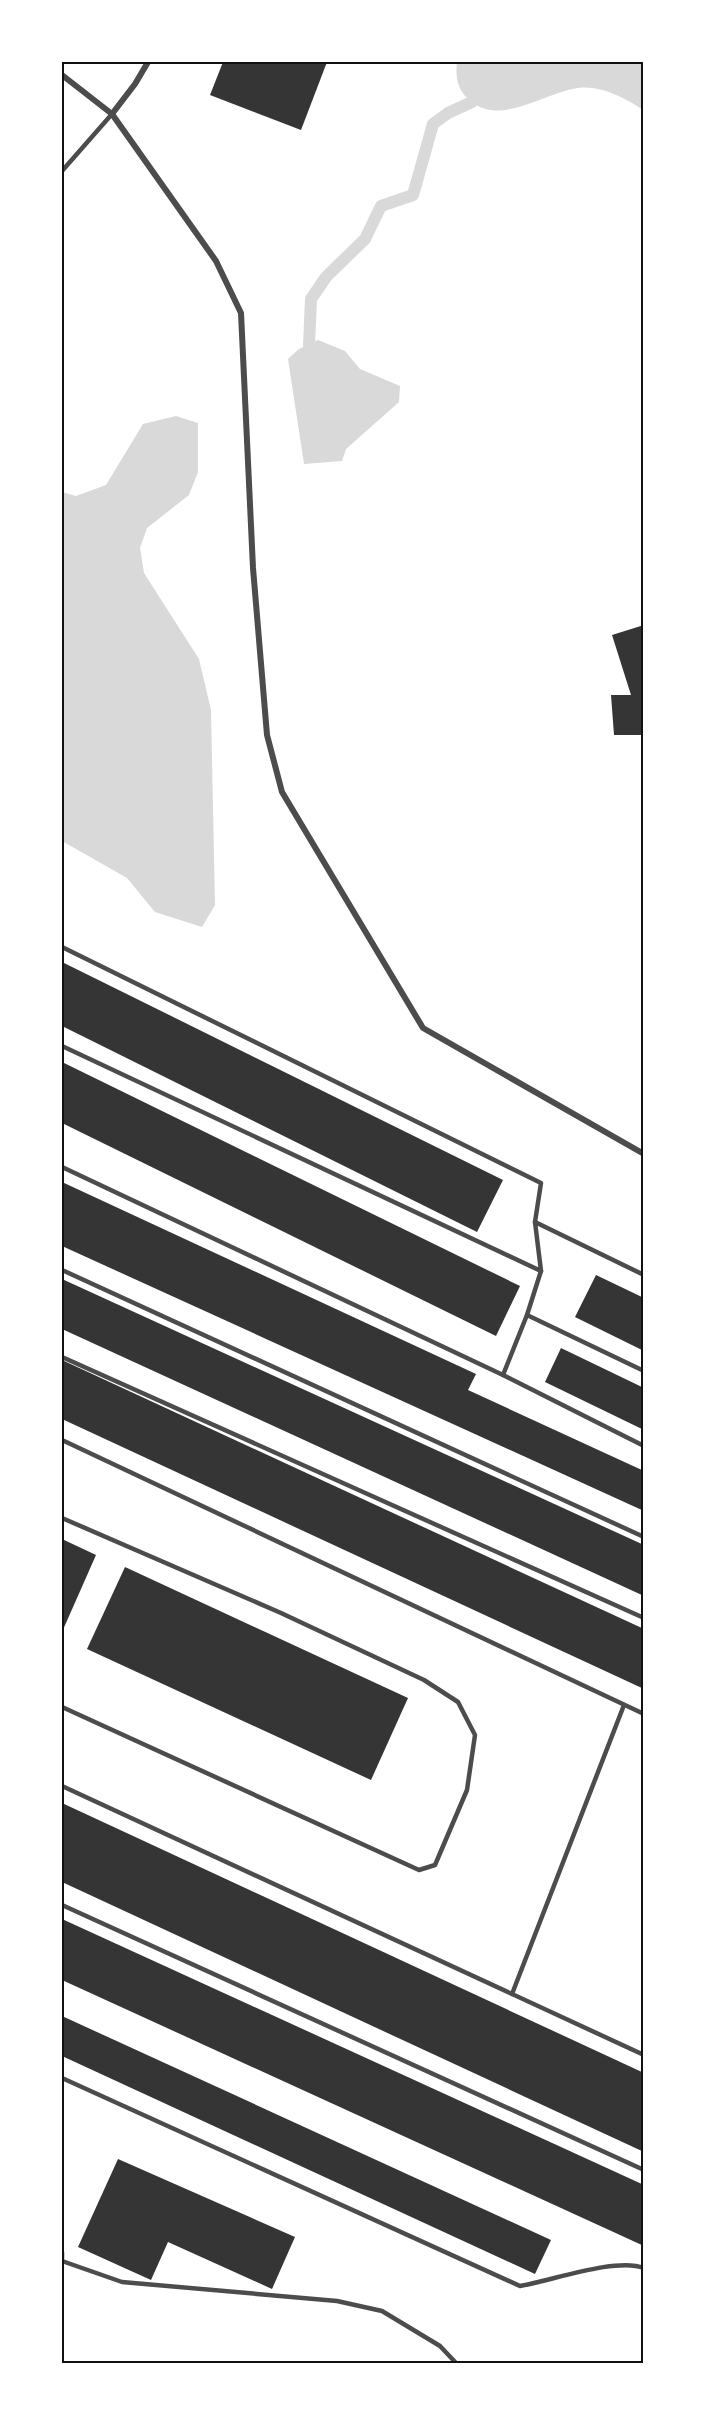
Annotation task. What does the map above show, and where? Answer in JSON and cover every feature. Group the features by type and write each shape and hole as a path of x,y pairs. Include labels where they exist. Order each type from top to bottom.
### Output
{"street":[{"path":"112,114 135,84 148,62"},
{"path":"62,75 112,114 216,261 241,313 253,568 267,735 282,792 423,1028 644,1154"}],"lane":[{"path":"62,171 112,114"},
{"path":"62,947 541,1183 535,1222 541,1271 527,1315 503,1375"},
{"path":"62,1046 541,1271"},
{"path":"62,1167 503,1375 644,1446"},
{"path":"535,1222 644,1275"},
{"path":"62,1270 644,1537"},
{"path":"527,1315 644,1371"},
{"path":"62,1357 644,1618"},
{"path":"62,1440 644,1714"},
{"path":"62,1518 281,1613 424,1680 458,1702 475,1735 467,1790 435,1865 419,1870 62,1707"},
{"path":"512,1994 624,1705"},
{"path":"62,1786 644,2055"},
{"path":"62,1905 644,2170"},
{"path":"62,2078 520,2286 553,2280 604,2266 644,2268"},
{"path":"62,2252 62,2261 122,2282 336,2301 382,2311 440,2346 458,2364"}],"shaded area":[{"path":"457,62 643,62 643,110 612,93 595,88 565,91 510,109 484,108 467,98 461,89 457,79"},
{"path":"318,340 345,351 360,369 400,386 399,402 346,449 342,461 304,464 288,359 299,349"},
{"path":"176,416 198,423 198,472 189,495 147,528 140,548 144,573 199,659 211,710 215,905 202,927 155,912 127,878 62,841 62,492 76,496 106,485 143,424"}],"building":[{"path":"223,62 327,62 301,130 210,95"},
{"path":"644,625 644,735 614,735 611,695 631,695 612,635"},
{"path":"62,962 503,1180 477,1232 62,1026"},
{"path":"62,1062 520,1286 496,1336 62,1123"},
{"path":"62,1182 476,1374 468,1390 644,1471 644,1511 62,1246"},
{"path":"596,1275 644,1298 644,1351 575,1317"},
{"path":"62,1279 644,1545 644,1596 62,1329"},
{"path":"561,1348 644,1388 644,1430 545,1382"},
{"path":"62,1360 644,1629 644,1689 62,1419"},
{"path":"62,1539 96,1555 62,1632"},
{"path":"125,1567 408,1698 371,1780 87,1649"},
{"path":"62,1803 644,2073 644,2152 62,1882"},
{"path":"62,1919 644,2185 644,2246 62,1980"},
{"path":"62,2016 551,2240 535,2274 62,2056"},
{"path":"118,2159 295,2237 272,2289 168,2242 151,2280 78,2247"}],"waterway":[{"path":"309,345 311,299 326,277 365,239 381,206 413,195 433,124 448,113 472,102"}]}
